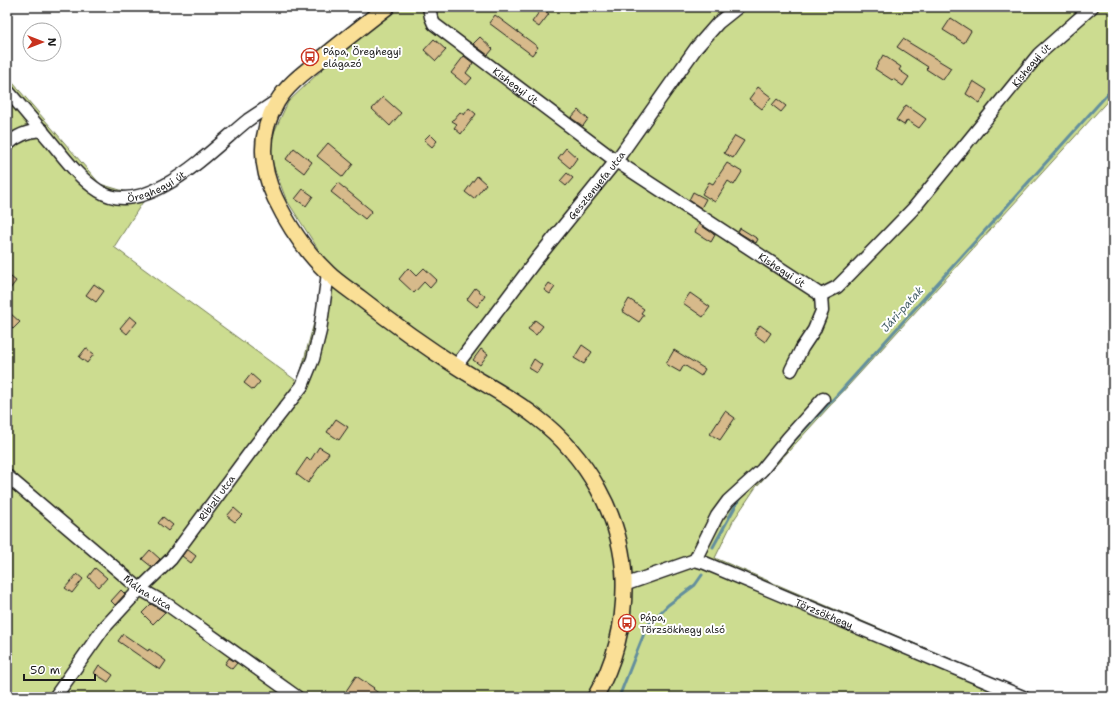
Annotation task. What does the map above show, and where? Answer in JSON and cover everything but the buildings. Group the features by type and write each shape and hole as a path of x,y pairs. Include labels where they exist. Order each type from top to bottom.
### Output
{"main road":[{"path":"387,7 303,74 278,100 271,113 265,134 263,154 265,174 268,185 290,226 302,243 328,273 392,323 536,417 555,434 582,465 594,482 608,509 621,556 624,585 624,612 621,628 606,676 595,697"}],"street":[{"name":"Kishegyi út","path":"429,7 434,24 616,160 821,295 837,287 907,214 1039,54 1092,7"},
{"name":"Gesztenyefa utca","path":"456,366 536,260 616,160 696,48 718,23 738,7"},
{"name":"Öreghegyi út","path":"7,90 73,168 90,185 99,191 115,197 133,197 161,188 182,175 249,120 278,100"},
{"path":"7,145 23,134 31,131 42,130"},
{"name":"Ribizli utca","path":"55,697 103,629 140,589 171,559 251,451 302,386 313,359 320,331 328,273"},
{"path":"790,370 814,330 822,311 821,295"},
{"path":"624,585 695,560 717,516 728,501 762,470 788,438 823,400"},
{"name":"Málna utca","path":"7,476 140,589 168,605 297,697"},
{"name":"Törzsökhegy","path":"695,560 1023,697"}],"green space":[{"path":"388,7 1113,7 1113,95 756,487 733,521 715,558 1039,697 7,697 7,76 100,184 127,192 153,186 114,247 298,382 315,319 327,263 286,199 273,165 269,143 288,102"}],"waterway":[{"name":"Jári-patak","path":"788,447 838,394 1113,88"},
{"name":"Jári-patak","path":"713,547 741,496"},
{"name":"Jári-patak","path":"619,697 647,626 668,605 695,585 702,575"}],"place":[{"name":"Pápa, Öreghegyi elágazó","path":"310,57"},
{"name":"Pápa, Törzsökhegy alsó","path":"627,623"}]}
